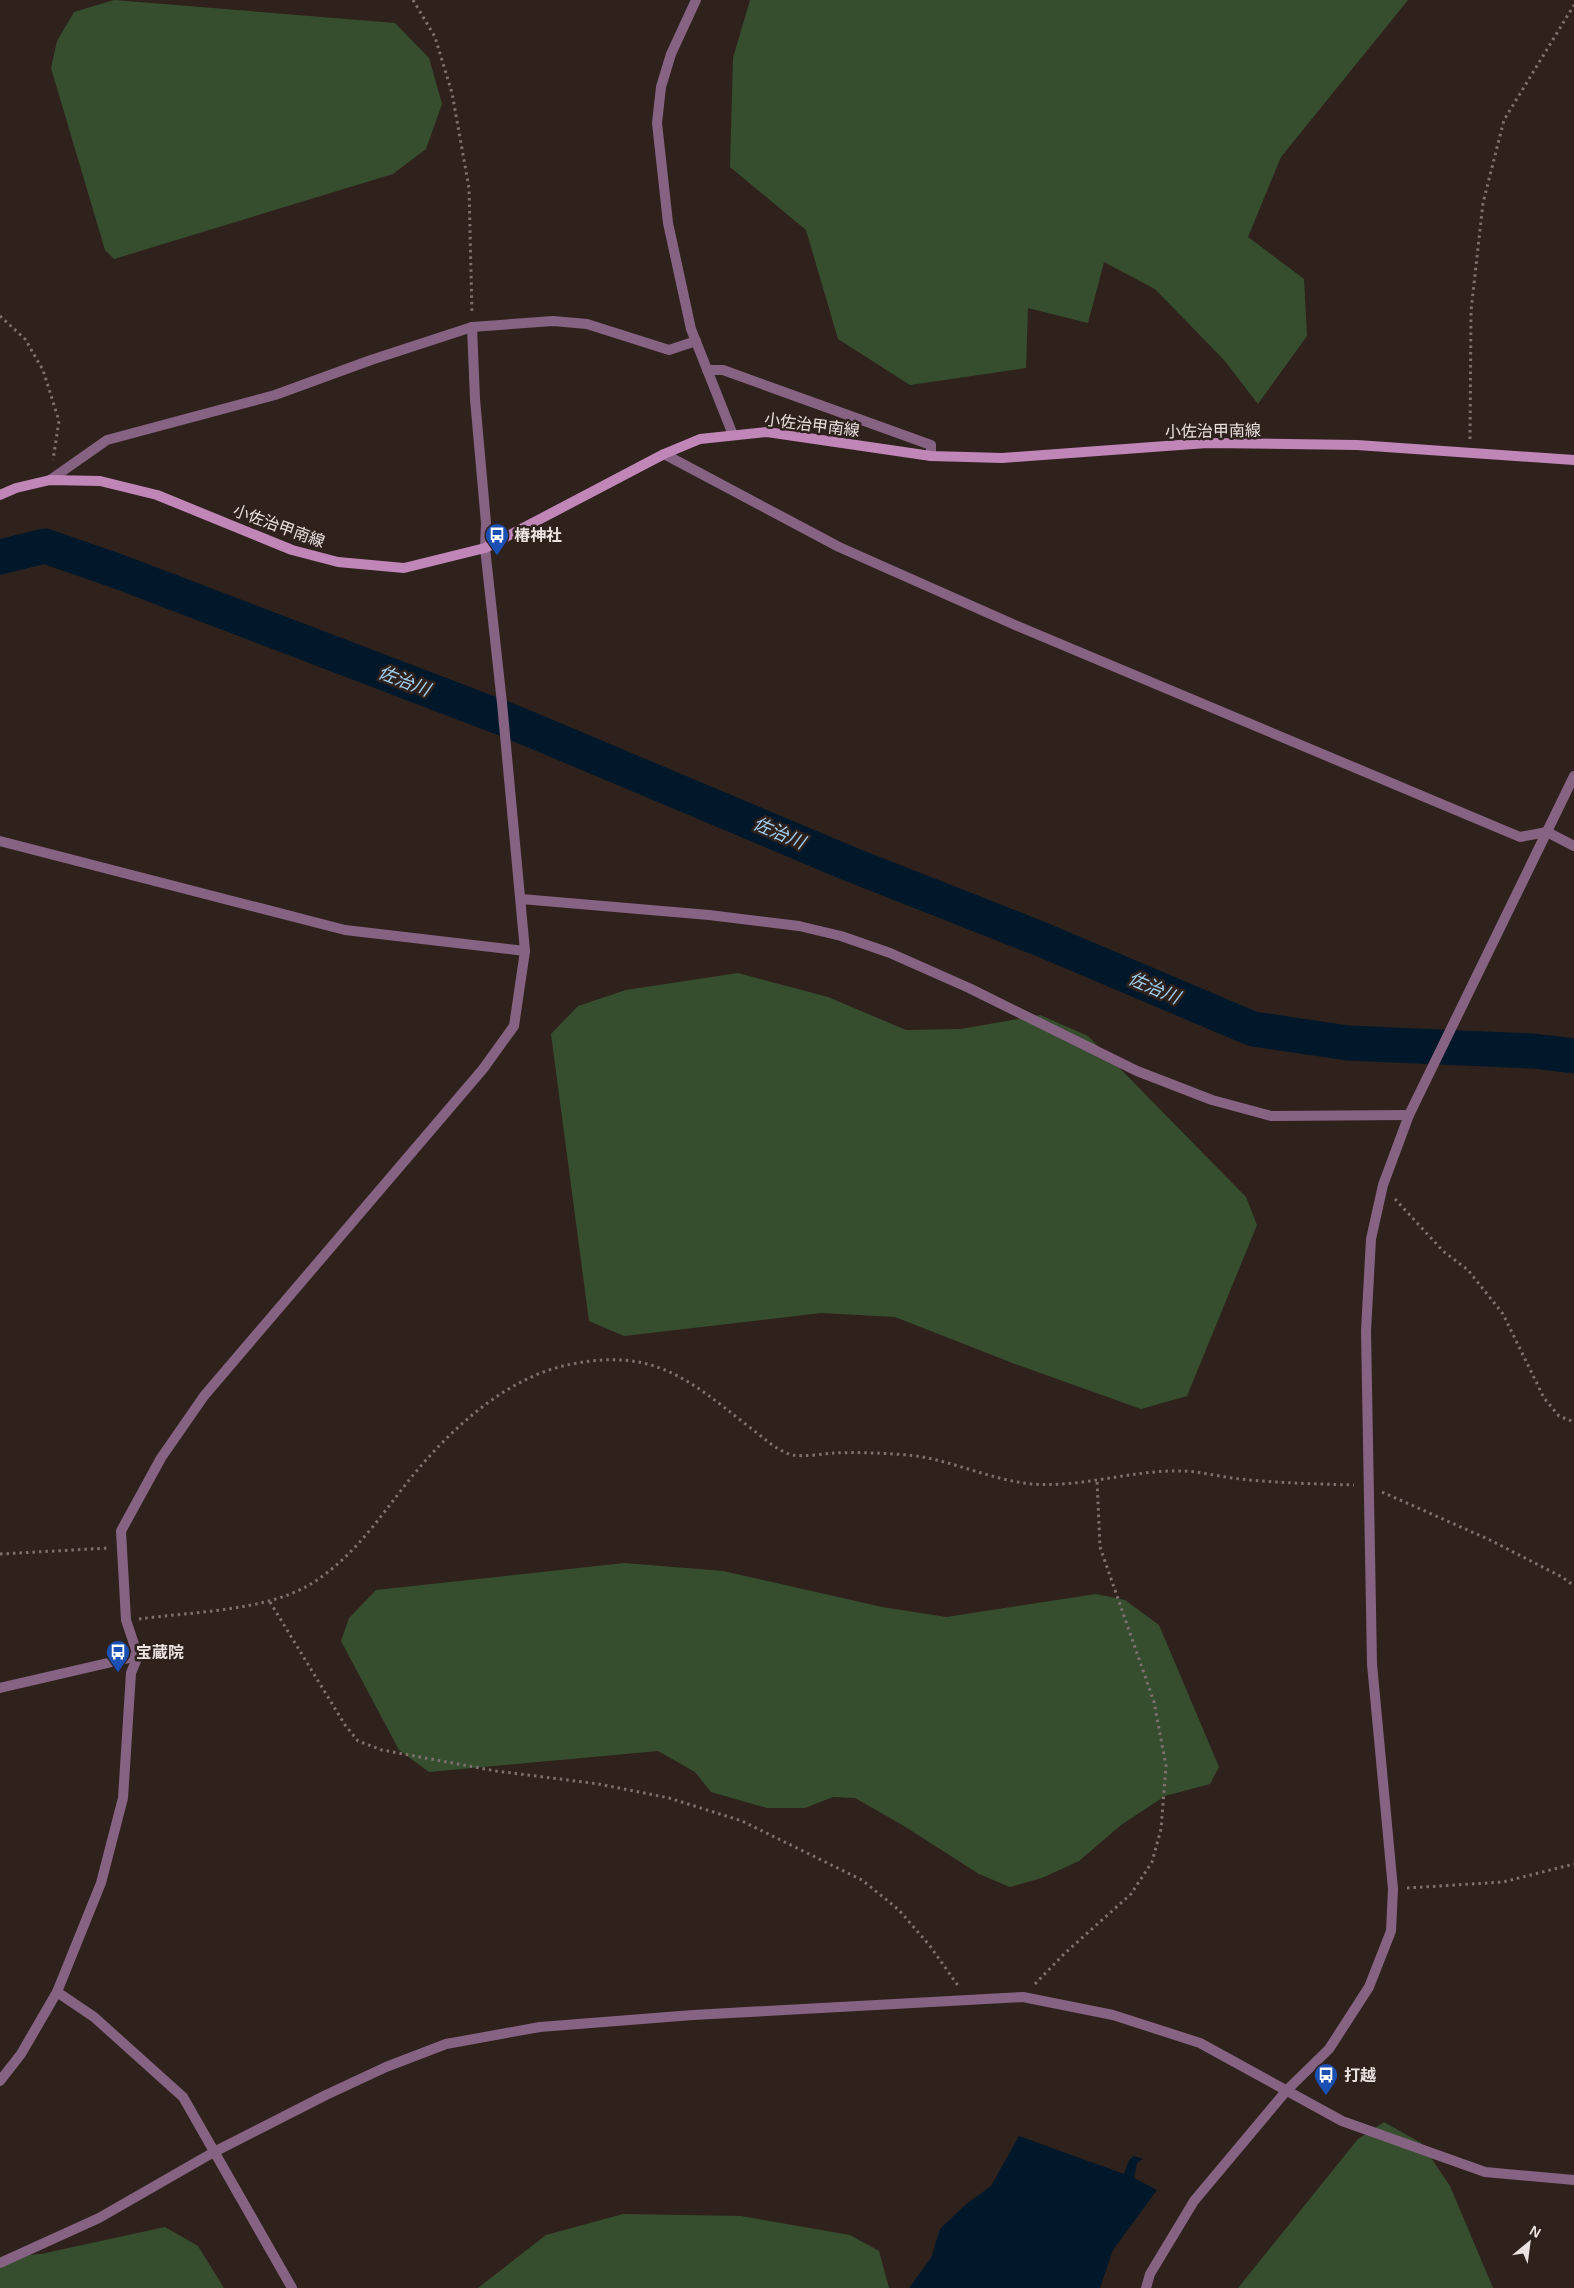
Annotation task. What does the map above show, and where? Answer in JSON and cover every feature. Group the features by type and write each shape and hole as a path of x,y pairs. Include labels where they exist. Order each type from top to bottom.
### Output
{"main road":[{"name":"小佐治甲南線","path":"0,495 16,488 50,480 100,481 157,495 292,550 338,562 404,568 485,548 664,454 700,439 733,435 767,432 931,456 1002,458 1207,443 1357,446 1574,460"}],"street":[{"path":"696,0 671,54 661,87 657,123 668,223 682,293 696,341 733,435"},
{"path":"50,480 107,440 275,395 371,360 472,327 553,321 587,324 669,350 696,341"},
{"path":"0,2081 21,2054 57,1992 101,1883 123,1798 131,1673 138,1656 126,1620 121,1531 161,1458 204,1396 477,1076 514,1026 525,951 502,703 485,548 486,523 475,399 472,327"},
{"path":"707,370 723,370 931,445 931,456"},
{"path":"664,454 840,547 1015,625 1520,837 1548,832 1574,846"},
{"path":"1146,2288 1150,2274 1194,2201 1287,2090 1329,2049 1369,1987 1391,1931 1393,1889 1372,1664 1366,1331 1371,1239 1382,1186 1409,1115 1574,776"},
{"path":"0,841 345,930 525,951"},
{"path":"521,899 699,914 799,926 841,936 890,953 969,988 1137,1071 1212,1100 1271,1116 1409,1115"},
{"path":"0,1688 138,1656"},
{"path":"57,1992 94,2016 183,2097 292,2288"},
{"path":"0,2263 99,2218 214,2152 326,2095 386,2067 446,2044 540,2027 694,2015 1022,1997 1113,2015 1200,2043 1342,2121 1485,2172 1574,2180"}],"path":[{"path":"413,0 436,37 452,93 466,169 472,238 472,327"},
{"path":"1470,453 1471,311 1483,203 1504,120 1574,5"},
{"path":"0,316 25,339 43,370 59,421 50,480"},
{"path":"1382,1186 1443,1251 1468,1270 1498,1306 1544,1398 1559,1416 1574,1422"},
{"path":"126,1620 270,1602 309,1586 339,1563 369,1533 408,1481 468,1417 522,1381 570,1364 609,1359 638,1362 668,1369 700,1387 777,1448 794,1455 860,1452 912,1455 1002,1479 1034,1484 1097,1480 1180,1471 1249,1480 1368,1486 1490,1540 1562,1577 1574,1586"},
{"path":"1022,1997 1064,1954 1131,1894 1152,1862 1161,1829 1166,1766 1154,1702 1100,1547 1097,1480"},
{"path":"0,1554 122,1547"},
{"path":"270,1602 345,1725 358,1740 382,1750 496,1771 599,1784 668,1798 742,1821 862,1880 899,1910 930,1946 968,2000"},
{"path":"1393,1889 1503,1882 1574,1864"}],"green space":[{"path":"114,0 395,23 429,58 442,104 426,149 393,174 114,259 105,250 51,68 57,41 74,12"},
{"path":"750,0 1408,0 1281,157 1248,237 1304,279 1307,336 1258,404 1224,360 1155,289 1104,262 1088,323 1028,308 1026,368 910,385 838,339 806,230 730,167 733,58"},
{"path":"738,973 828,997 906,1030 961,1029 1040,1015 1088,1036 1246,1197 1257,1225 1187,1396 1141,1409 1015,1364 895,1317 821,1313 624,1336 589,1321 551,1034 578,1006 626,990"},
{"path":"624,1563 723,1571 882,1607 946,1617 1096,1594 1125,1600 1159,1625 1219,1767 1210,1784 1165,1796 1121,1825 1079,1861 1042,1878 1010,1887 979,1874 904,1826 855,1798 833,1797 805,1808 767,1808 711,1792 695,1772 658,1751 429,1772 399,1750 341,1641 349,1618 376,1590"},
{"path":"1384,2122 1421,2143 1450,2186 1493,2288 1238,2288 1358,2139"},
{"path":"623,2214 741,2216 850,2235 879,2251 889,2288 478,2288 546,2235"},
{"path":"165,2227 198,2246 224,2288 0,2288 0,2257 41,2254"}],"water":[{"path":"1019,2136 1124,2174 1129,2160 1134,2156 1143,2159 1137,2163 1134,2178 1157,2190 1113,2250 1100,2288 909,2288 931,2258 940,2229 965,2205 991,2186"}],"waterway":[{"name":"佐治川","path":"0,557 45,546 117,571 515,723 850,864 1043,940 1253,1029 1348,1043 1533,1051 1574,1056"}],"place":[{"name":"椿神社","path":"497,556"},
{"name":"宝蔵院","path":"118,1673"},
{"name":"打越","path":"1326,2096"}]}
